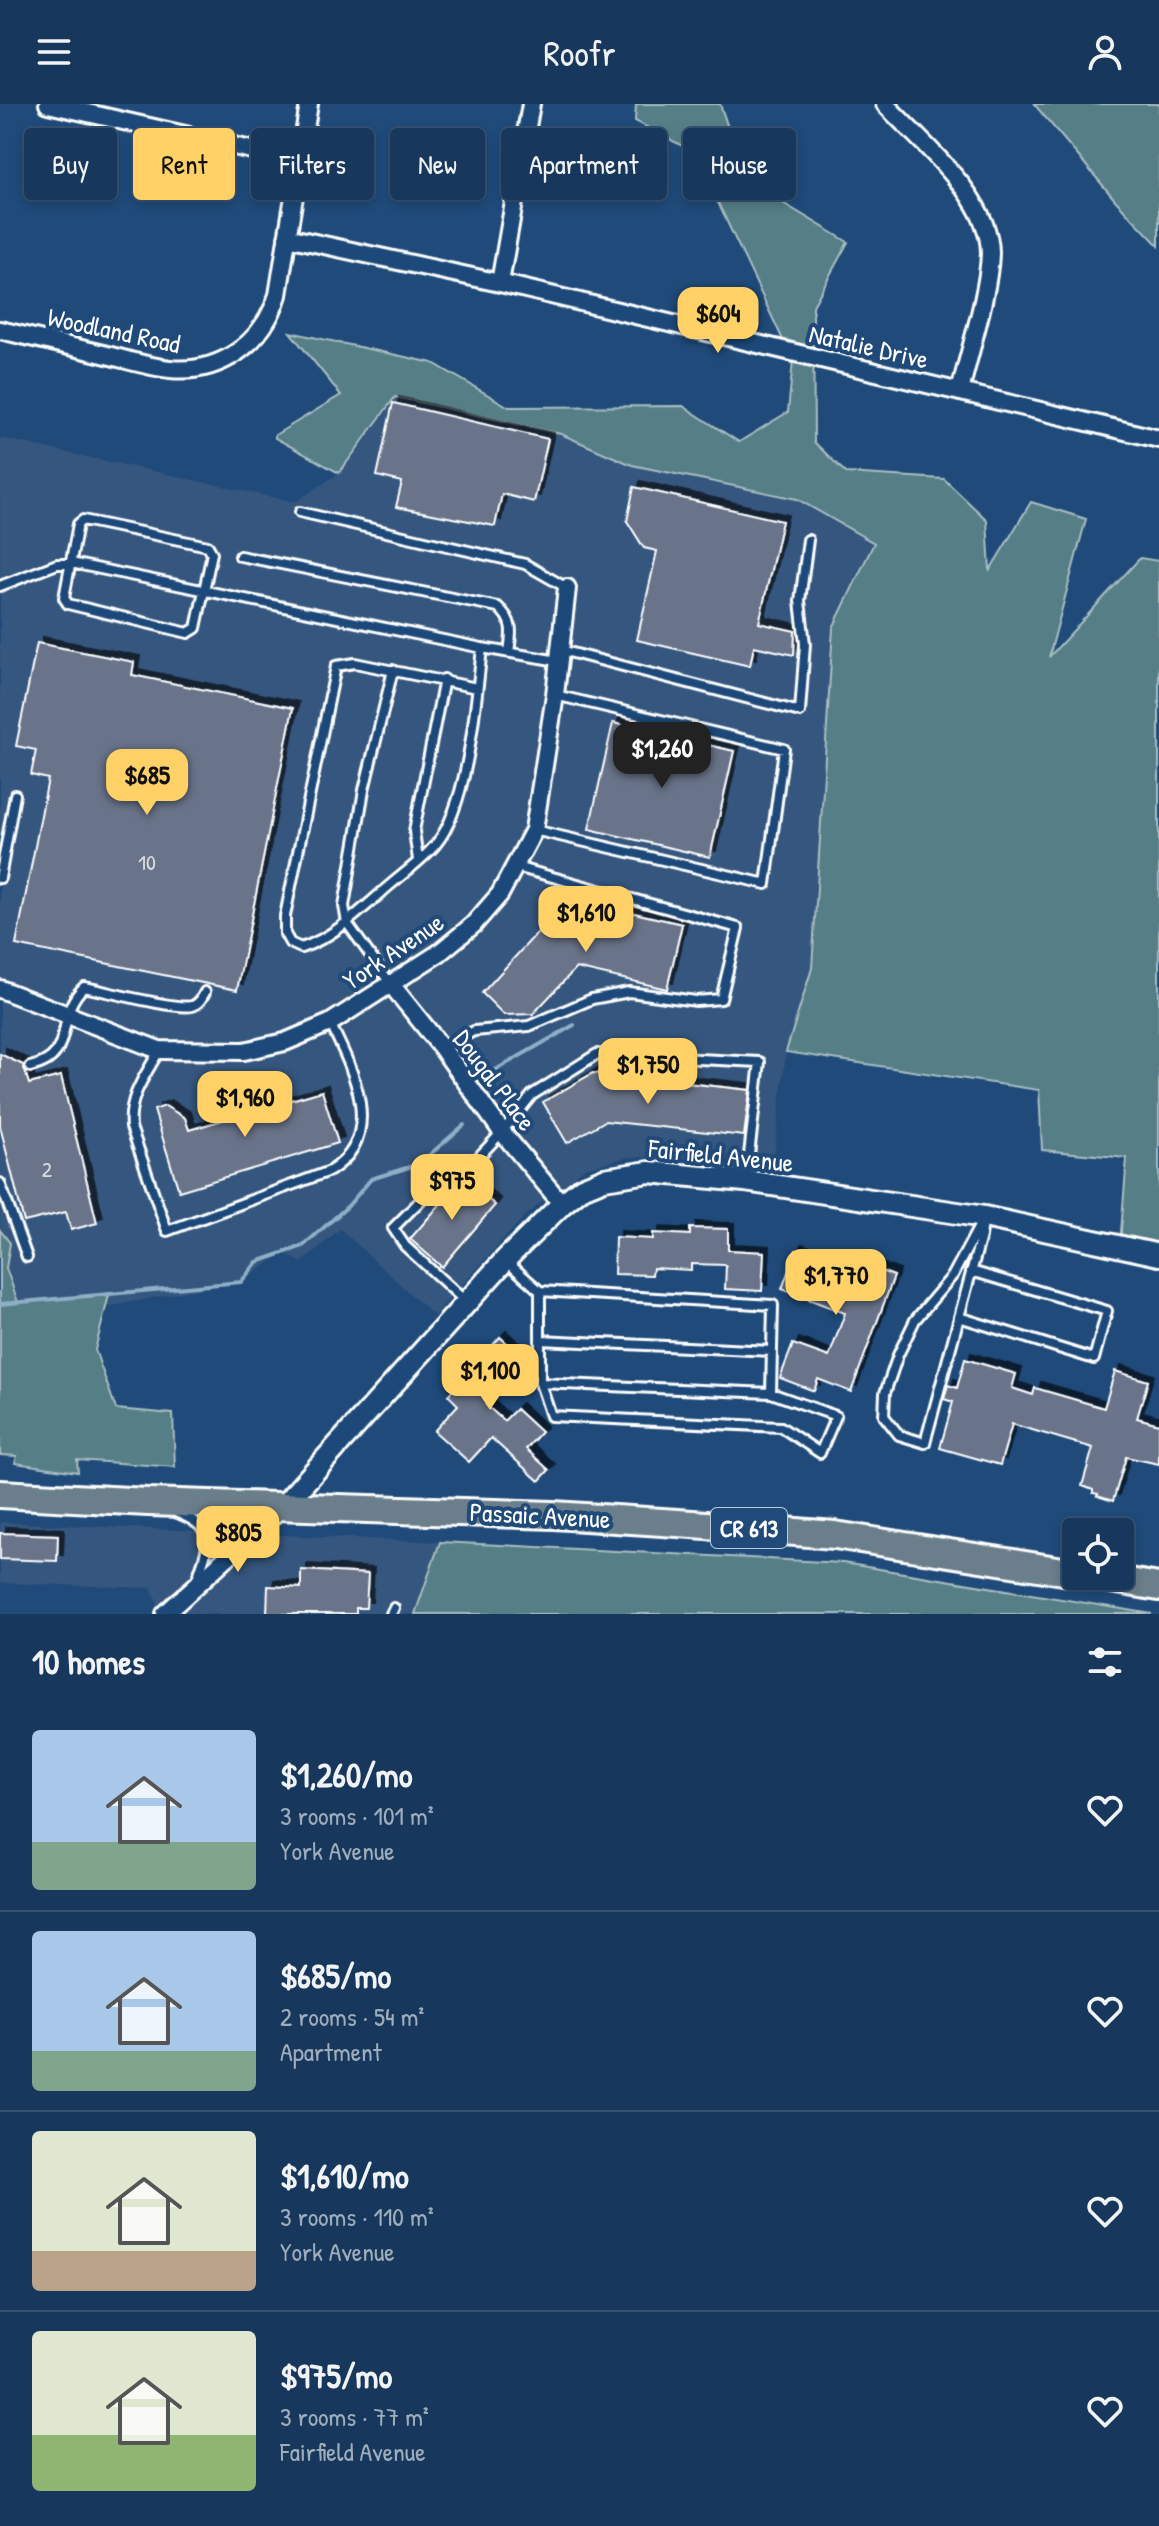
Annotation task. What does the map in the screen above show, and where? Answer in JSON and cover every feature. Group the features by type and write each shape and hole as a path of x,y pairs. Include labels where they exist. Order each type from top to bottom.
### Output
{"main road":[{"name":"Passaic Avenue","path":"0,1494 569,1516 819,1534 1062,1571"},
{"path":"1134,1583 1159,1587"}],"street":[{"path":"48,104 251,150"},
{"name":"Woodland Road","path":"305,128 309,104"},
{"path":"500,283 531,104"},
{"path":"885,104 955,178 975,204 985,229 990,251 986,280 960,392"},
{"name":"Woodland Road","path":"0,330 170,369 191,370 211,366 238,353 266,323 278,295 293,200"},
{"name":"Natalie Drive","path":"287,237 500,283 1159,439"},
{"name":"York Avenue","path":"0,989 159,1050 244,1051 285,1042 330,1023 439,953 473,925 500,894 534,830 555,695 567,588"},
{"name":"Dougal Place","path":"390,983 442,1048 502,1132 562,1204"},
{"name":"Fairfield Avenue","path":"165,1614 284,1505 505,1260 562,1204 582,1188 604,1179 634,1173 745,1181 984,1217 1159,1255"}],"lane":[{"path":"300,512 525,564 567,588"},
{"path":"83,520 208,546 212,553 196,628 188,633 68,604 64,598 69,564 78,524 83,520"},
{"path":"0,586 57,564 69,564 482,648 559,656 800,712 805,644 800,601 808,540"},
{"path":"240,556 498,607 512,625 509,652"},
{"path":"477,688 355,663 336,666 285,916 285,934 290,943 301,948 313,944 347,923 437,843 460,799 477,688 482,648"},
{"path":"390,983 347,923 344,906 364,790 393,670"},
{"path":"418,860 414,831 444,679"},
{"path":"534,830 766,884 784,749 555,695"},
{"path":"0,878 15,795"},
{"path":"442,1048 474,1031 529,1026 592,999 629,992 696,1001 721,999 738,928 516,867"},
{"path":"30,1067 48,1062 56,1052 64,1037 66,1014 84,987 163,1004 192,1006 200,1001 205,992"},
{"path":"159,1050 133,1097 129,1111 131,1127 167,1231 330,1171 350,1156 361,1112 359,1088 330,1023"},
{"path":"466,1302 405,1246 393,1228 434,1187 474,1162 532,1095 597,1054 760,1062 745,1181"},
{"path":"0,1183 27,1257"},
{"path":"984,1217 925,1443 899,1435 884,1416 885,1393 898,1355 915,1320 953,1275 984,1217"},
{"path":"505,1260 540,1291 773,1305 771,1393"},
{"path":"959,1317 1094,1359 1107,1311 971,1271"},
{"path":"540,1291 540,1383 551,1416 781,1427 820,1453 836,1416 771,1393 540,1383"},
{"path":"540,1340 772,1351"},
{"path":"148,1502 199,1524 203,1530 207,1551 194,1587"}],"shaded area":[{"path":"394,397 561,434 632,465 797,499 874,544 833,628 812,968 786,1052 773,1166 708,1159 629,1157 585,1168 524,1217 434,1316 340,1229 302,1263 284,1253 244,1280 25,1323 0,1265 0,438 295,502 339,473"},
{"path":"0,1522 440,1542 415,1614 162,1614 151,1588 0,1583"}],"green space":[{"path":"636,104 720,104 728,128 683,128 683,146 667,138 667,128 648,128 635,121"},
{"path":"1034,104 1159,104 1159,246 1116,201"},
{"path":"717,200 778,200 848,242 813,306 814,442 846,473 944,479 987,520 990,570 1031,502 1086,519 1049,657 1140,558 1159,561 1159,1255 1120,1244 1127,1158 1042,1150 1039,1090 786,1052 812,968 833,628 874,543 797,499 632,465 561,434 395,397 339,473 275,438 275,435 341,395 290,332 433,363 509,407 683,406 739,442 788,412 793,361"},
{"path":"0,1230 10,1243 6,1268 18,1302 109,1295 95,1350 116,1409 173,1414 175,1467 77,1460 78,1472 15,1463 17,1456 0,1455"},
{"path":"440,1542 843,1563 1152,1614 415,1614"}],"building":[{"path":"393,403 548,439 534,502 502,494 495,526 396,507 402,482 377,476"},
{"path":"634,487 782,521 759,623 795,631 794,655 754,646 750,666 637,640 657,551 644,548 627,521"},
{"path":"37,643 134,662 132,675 293,708 237,990 16,945 48,779 31,775 36,750 16,746"},
{"path":"613,723 734,751 710,857 589,829"},
{"path":"569,898 682,924 667,989 576,968 533,1014 504,1015 482,993"},
{"path":"0,1054 23,1065 29,1084 61,1076 97,1223 71,1230 66,1212 24,1222 0,1126"},
{"path":"593,1073 750,1090 744,1136 605,1121 567,1143 543,1102"},
{"path":"322,1091 338,1143 179,1191 154,1110 165,1106 185,1118 189,1130"},
{"path":"463,1178 495,1205 442,1267 410,1239"},
{"path":"690,1228 728,1229 728,1250 764,1252 762,1291 725,1289 726,1265 691,1264 691,1270 653,1268 652,1275 614,1274 615,1237 653,1239 653,1233 690,1235"},
{"path":"796,1250 839,1266 842,1256 894,1276 851,1392 818,1379 814,1391 780,1378 793,1344 829,1357 845,1313 782,1289"},
{"path":"500,1337 526,1360 486,1405 504,1421 516,1409 541,1432 526,1449 549,1470 539,1481 491,1438 469,1462 434,1431 458,1405 448,1395"},
{"path":"965,1359 1016,1374 1012,1388 1033,1395 1035,1388 1104,1408 1115,1371 1148,1381 1137,1418 1159,1424 1159,1464 1126,1457 1113,1501 1097,1496 1093,1490 1082,1486 1093,1448 1012,1424 1000,1465 940,1448 953,1402 944,1399 948,1385 957,1388"},
{"path":"0,1533 58,1535 57,1561 0,1559"},
{"path":"301,1570 368,1574 366,1608 356,1608 356,1614 267,1614 268,1586 301,1588"}],"waterway":[{"path":"478,1080 574,1025"},
{"path":"0,1304 241,1282 257,1262 303,1246 348,1206 371,1179 419,1164 464,1125"}]}
